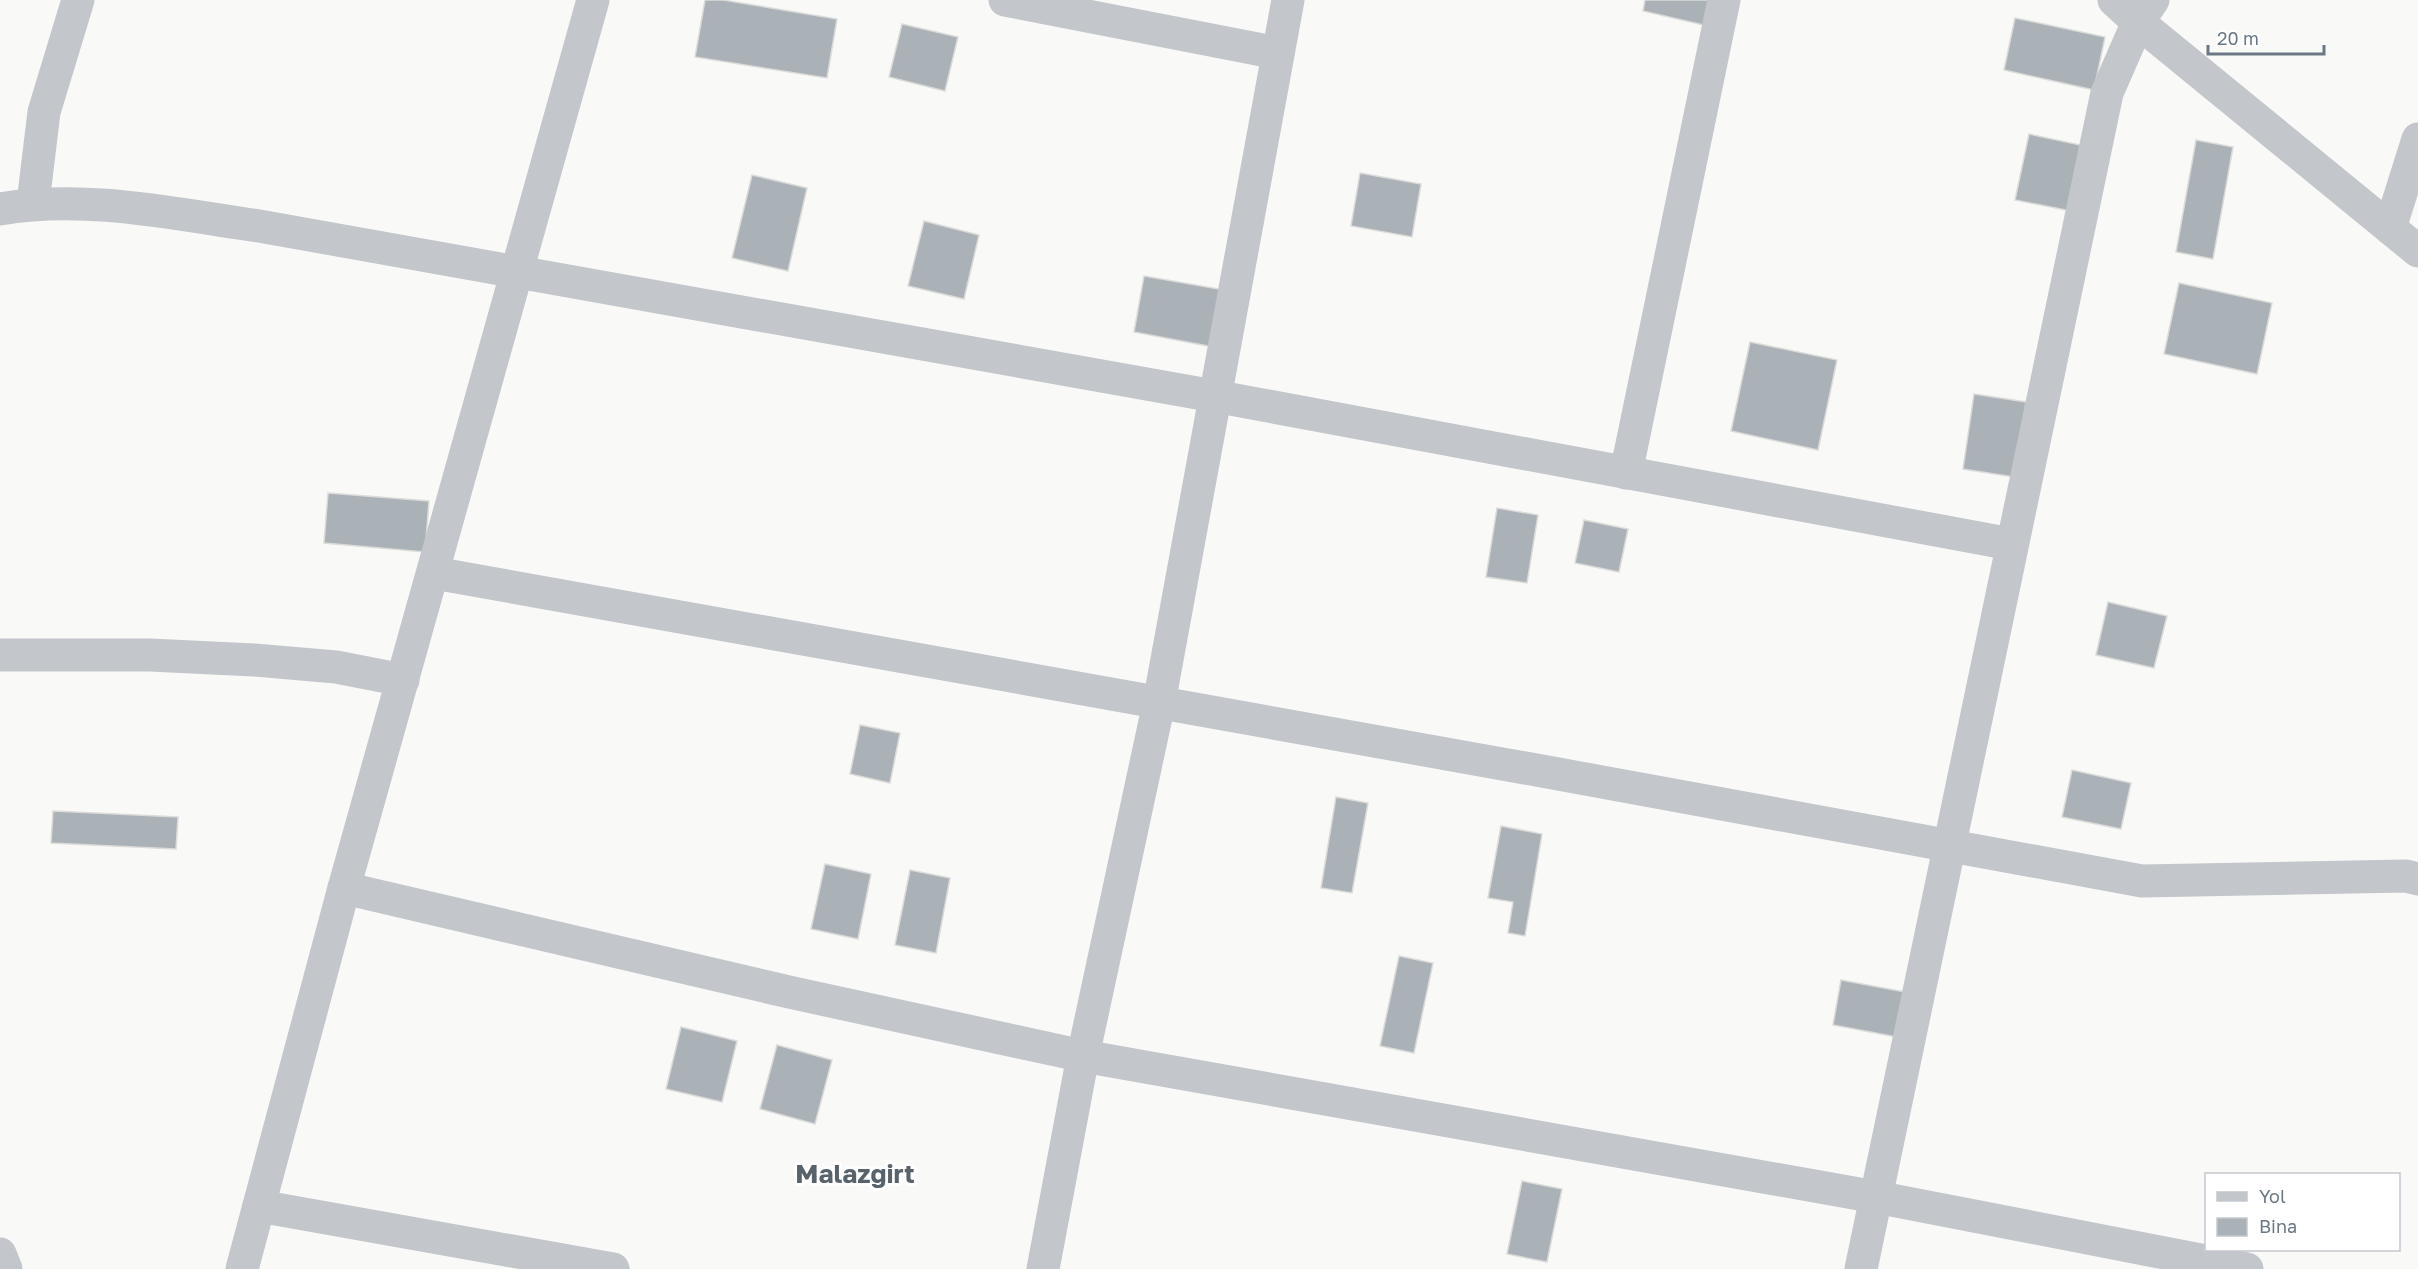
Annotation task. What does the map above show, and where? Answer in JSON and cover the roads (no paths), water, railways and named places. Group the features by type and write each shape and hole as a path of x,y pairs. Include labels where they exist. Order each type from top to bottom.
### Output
{"street":[{"path":"33,203 44,112 78,0"},
{"path":"242,1269 344,888 593,0"},
{"path":"1005,0 1278,53"},
{"path":"1043,1269 1083,1056 1160,703 1214,396 1288,0"},
{"path":"1626,473 1724,0"},
{"path":"2114,0 2145,11 2418,251"},
{"path":"1861,1269 2107,93 2145,11"},
{"path":"2390,228 2418,139"},
{"path":"0,209 33,203 132,208 258,226 1214,396 2011,544"},
{"path":"434,573 1554,773 2142,881 2406,876 2418,879"},
{"path":"0,656 150,655 254,660 336,667 403,681"},
{"path":"344,888 789,992 1083,1056 1876,1197 2247,1269"},
{"path":"259,1206 613,1269"},
{"path":"0,1254 6,1269"}],"district":[{"name":"Malazgirt","path":"855,1174"}]}
